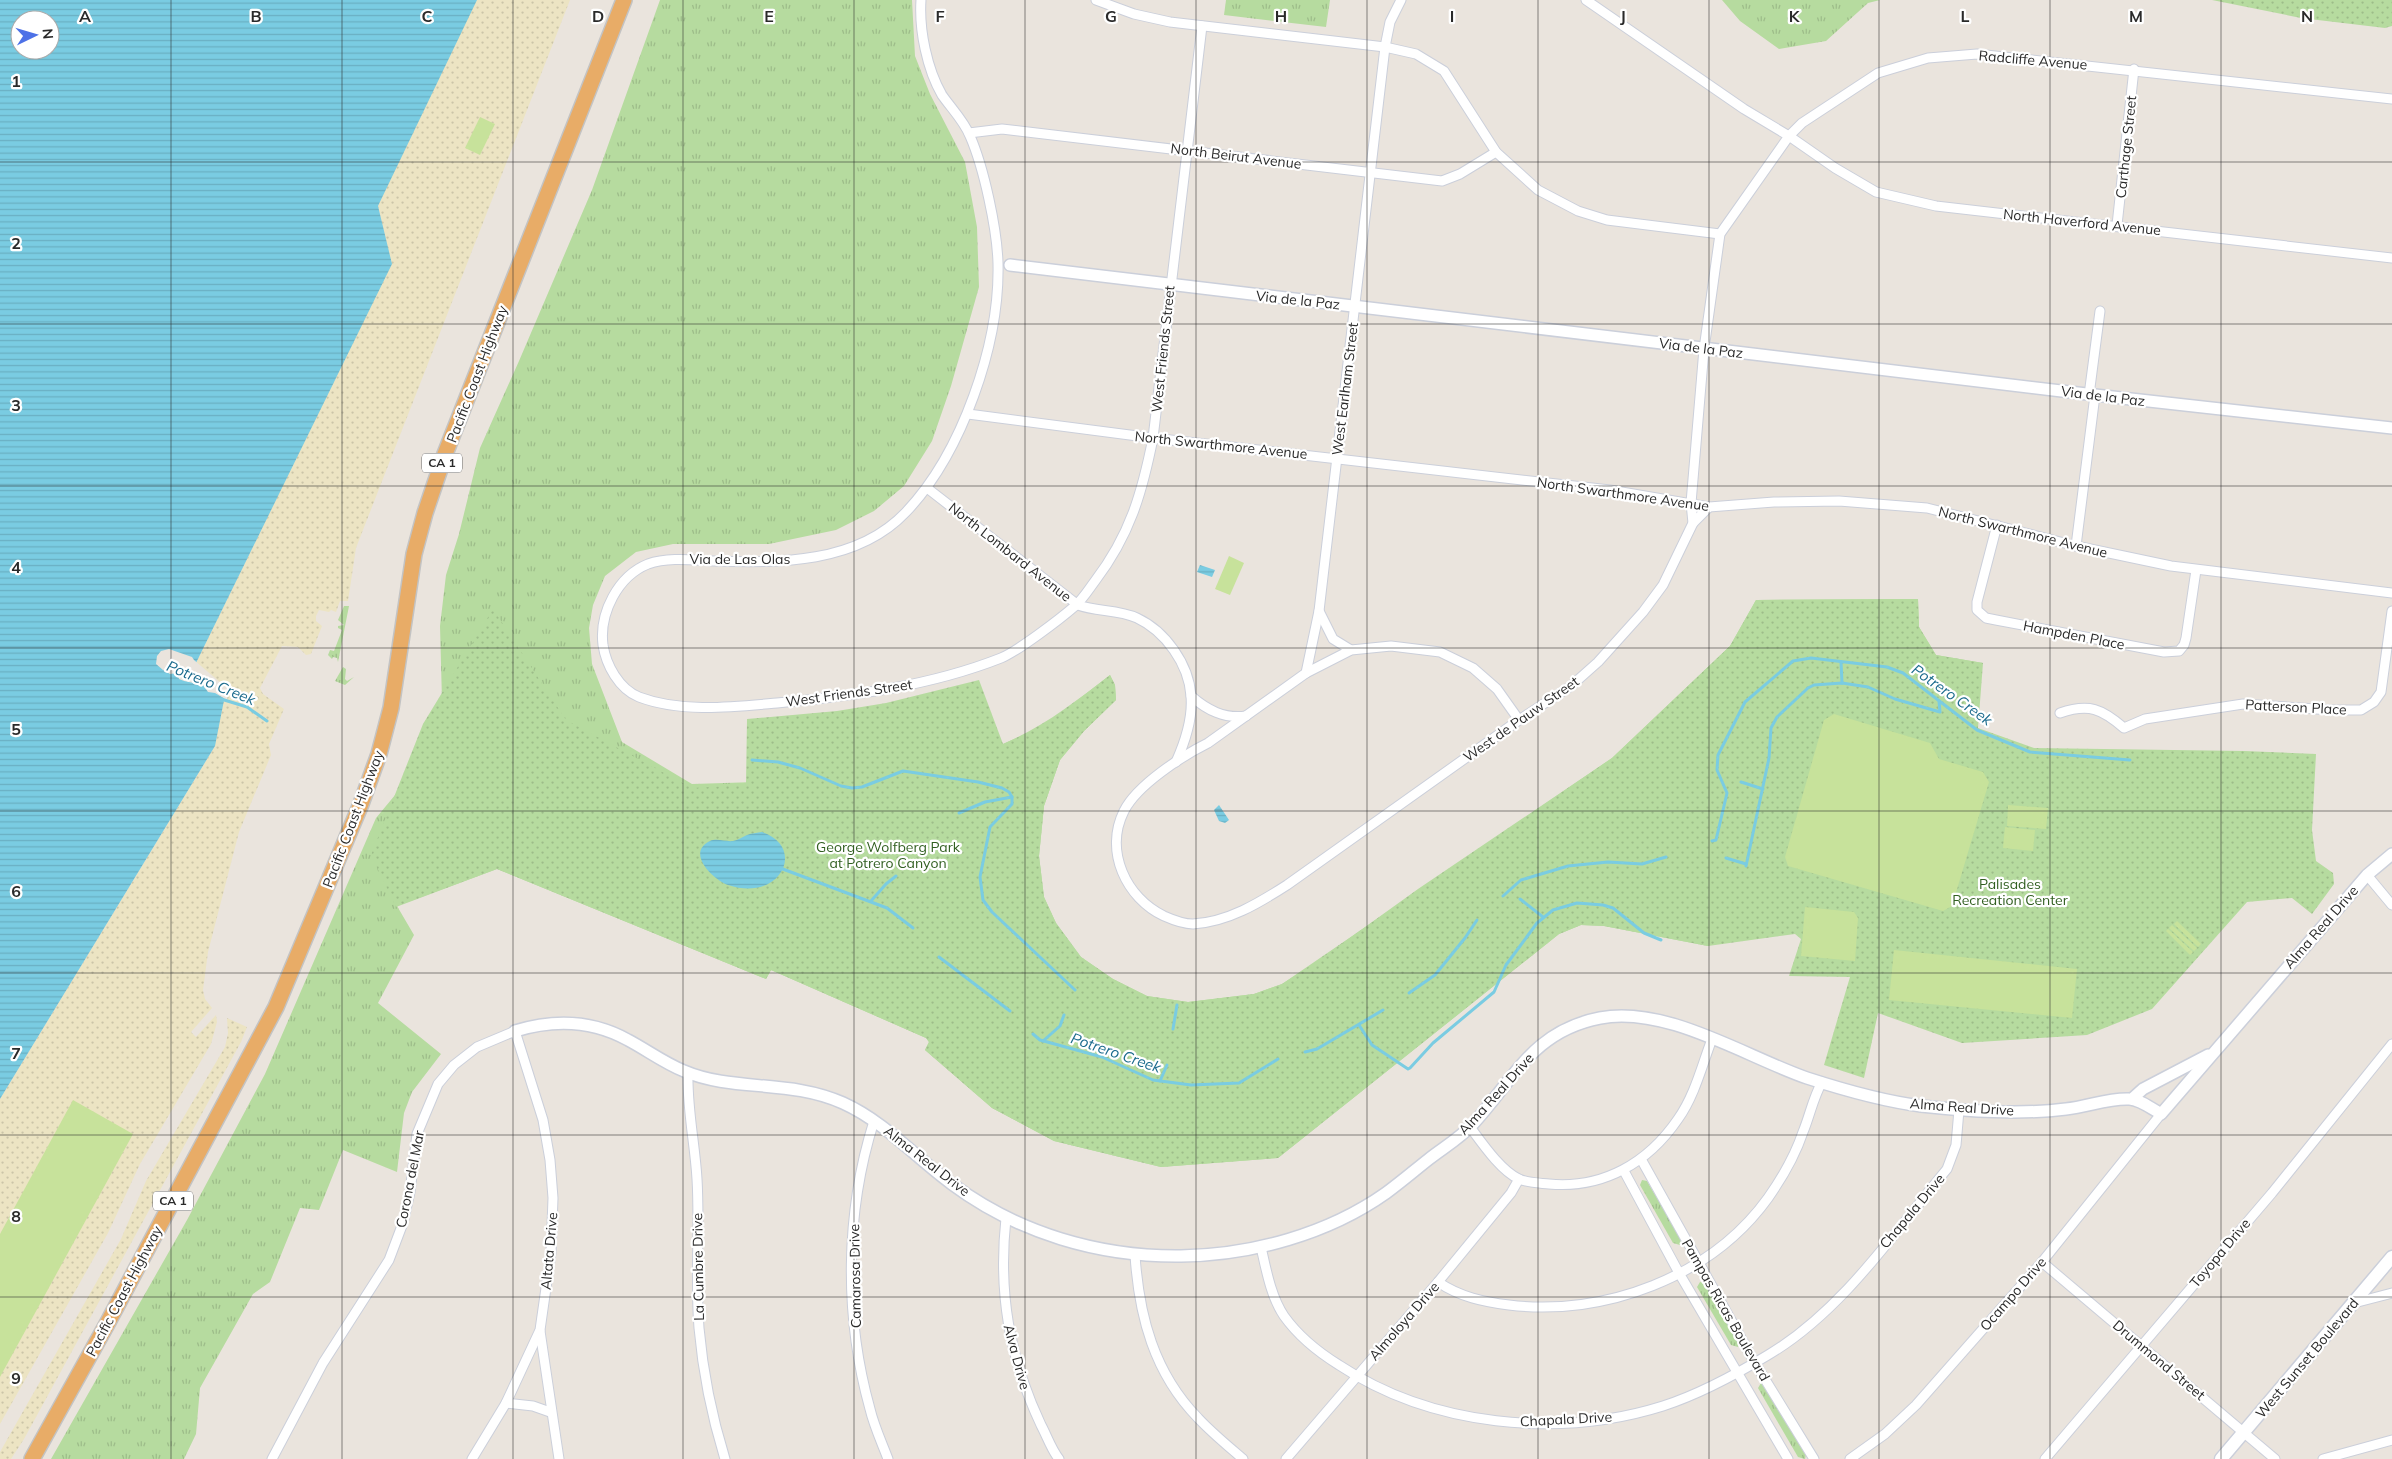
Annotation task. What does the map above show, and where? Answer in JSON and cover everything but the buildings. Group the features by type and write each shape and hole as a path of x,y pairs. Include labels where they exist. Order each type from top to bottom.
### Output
{"highway":[{"name":"Pacific Coast Highway","path":"32,1459 260,1039 280,998 361,804 379,754 391,708 414,554 425,513 445,454 624,0"}],"main road":[{"name":"West Sunset Boulevard","path":"2221,1459 2279,1394 2392,1258"}],"street":[{"name":"Via de Las Olas","path":"603,642 608,605 618,589 631,575 645,565 680,560 759,562 813,558 848,549 873,537 902,516 927,488 968,414 992,330 998,263 989,201 969,134 940,91 930,66 921,27 922,0"},
{"path":"1096,0 1134,14 1202,26 1385,47 1416,54 1444,71 1496,152 1538,190 1578,211 1607,220 1720,234"},
{"path":"1385,47 1390,22 1401,0"},
{"path":"1586,0 1744,109 1789,136 1720,234 1704,349 1691,503 1693,523"},
{"name":"West Friends Street","path":"603,642 610,665 618,681 636,696 681,707 748,706 896,688 964,671 1007,656 1078,604 1106,567 1126,531 1143,488 1153,438 1202,26"},
{"name":"West Earlham Street","path":"1306,673 1319,612 1385,47"},
{"name":"Radcliffe Avenue","path":"1789,136 1802,123 1878,73 1928,58 1977,54 2134,69 2392,99"},
{"name":"Carthage Street","path":"2117,225 2134,69"},
{"name":"North Beirut Avenue","path":"969,134 1002,129 1442,181 1460,174 1496,152"},
{"name":"North Haverford Avenue","path":"1789,136 1835,168 1876,192 1936,206 2117,225 2392,258"},
{"name":"Via de la Paz","path":"1010,265 1170,286 1355,306 2092,395 2392,428"},
{"path":"2076,546 2100,312"},
{"name":"North Swarthmore Avenue","path":"968,414 1153,438 1610,490 1691,503 1709,508 1774,502 1839,501 1927,508 1996,524 2076,546 2196,570 2392,594"},
{"name":"North Lombard Avenue","path":"927,488 1078,604 1090,609 1115,612 1137,618 1171,645 1182,662 1194,698 1187,736 1175,763"},
{"path":"1693,523 1709,508"},
{"name":"West de Pauw Street","path":"1175,763 1132,798 1117,829 1116,848 1126,884 1140,900 1156,912 1173,920 1192,924 1211,921 1254,906 1287,885 1519,720 1571,686 1598,662 1644,612 1663,585 1693,523"},
{"name":"Hampden Place","path":"1996,524 1977,602 1977,610 1986,618 2172,653 2179,651 2184,645 2196,570"},
{"name":"Patterson Place","path":"2060,713 2075,708 2091,708 2110,716 2124,728 2145,719 2243,704 2361,710 2374,702 2381,692 2392,611"},
{"path":"1319,612 1333,639 1351,650"},
{"path":"1175,763 1306,673 1351,650 1391,646 1440,652 1473,668 1497,689 1519,720"},
{"path":"1194,698 1200,705 1220,714 1246,716"},
{"name":"Alma Real Drive","path":"2161,1114 2368,875 2392,854"},
{"path":"2368,875 2392,904"},
{"name":"Alma Real Drive","path":"515,1031 548,1023 586,1024 628,1039 655,1058 688,1073 725,1082 793,1088 815,1093 858,1110 894,1135 952,1184 1006,1218 1068,1241 1100,1250 1134,1255 1182,1256 1220,1254 1261,1247 1298,1236 1347,1216 1384,1194 1470,1127 1525,1058 1548,1040 1571,1027 1602,1017 1634,1016 1664,1021 1854,1094 1914,1105 1959,1110 2022,1112 2065,1110 2133,1098"},
{"name":"Altata Drive","path":"472,1459 506,1403 540,1330 551,1253 553,1198 550,1160 542,1120 515,1031"},
{"name":"Corona del Mar","path":"272,1459 323,1363 389,1260 403,1223 410,1192 417,1134 438,1084 454,1066 478,1047 515,1031"},
{"path":"1470,1127 1499,1163 1519,1179 1572,1184 1586,1183 1624,1171 1642,1159 1662,1141 1679,1119 1689,1100 1712,1039"},
{"name":"Toyopa Drive","path":"2045,1459 2272,1193 2392,1044"},
{"path":"2161,1114 2133,1098 2143,1089 2214,1052"},
{"name":"La Cumbre Drive","path":"688,1073 688,1098 697,1179 699,1328 706,1381 716,1429 725,1459"},
{"path":"1438,1282 1462,1296 1495,1303 1524,1307 1573,1306 1631,1294 1699,1263 1743,1227 1767,1200 1795,1152 1814,1098 1822,1082"},
{"name":"Chapala Drive","path":"1261,1247 1270,1284 1283,1314 1296,1331 1319,1352 1385,1392 1420,1404 1464,1415 1516,1423 1601,1420 1662,1406 1692,1396 1738,1373 1770,1354 1820,1316 1848,1288 1947,1169 1956,1145 1959,1110"},
{"name":"Ocampo Drive","path":"1850,1459 1885,1434 1916,1405 2042,1262 2161,1114"},
{"name":"Camarosa Drive","path":"874,1121 868,1141 852,1228 853,1317 860,1367 870,1411 888,1459"},
{"name":"Pampas Ricas Boulevard","path":"1642,1159 1755,1363 1814,1459"},
{"name":"Pampas Ricas Boulevard","path":"1624,1171 1679,1273 1788,1459"},
{"name":"Almoloya Drive","path":"1286,1459 1438,1282 1511,1193 1519,1179"},
{"name":"Alva Drive","path":"1006,1218 1003,1285 1010,1339 1029,1399 1058,1459"},
{"path":"1134,1255 1141,1314 1151,1346 1166,1377 1198,1419 1243,1459"},
{"name":"Drummond Street","path":"2042,1262 2275,1459"},
{"path":"2354,1303 2392,1293"},
{"path":"540,1330 558,1459"},
{"path":"506,1403 533,1406 550,1412"},
{"path":"2323,1459 2392,1440"}],"green space":[{"path":"660,0 912,0 915,56 930,94 965,162 977,227 979,287 951,386 932,441 904,486 874,511 836,530 769,544 673,544 636,552 605,576 593,605 589,628 592,664 622,742 692,784 847,779 1003,744 1032,731 1057,716 1110,675 1115,685 1116,700 1084,731 1060,760 1044,806 1039,856 1044,897 1056,923 1081,957 1113,979 1147,996 1188,1002 1254,994 1282,984 1612,758 1730,646 1756,600 1918,599 1919,627 1936,655 1983,663 1708,946 1604,926 1581,925 1559,934 1278,1158 1161,1167 1054,1141 992,1108 925,1050 929,1042 926,1038 771,970 766,979 497,869 397,906 414,935 378,1003 441,1054 412,1092 404,1113 397,1172 343,1150 319,1210 300,1208 270,1282 253,1294 200,1388 196,1434 184,1459 51,1459 187,1220 265,1074 376,818 410,777 442,701 440,626 446,575 459,534 480,448 592,190"},
{"path":"1226,0 1330,0 1326,27 1224,15"},
{"path":"1722,0 1880,0 1868,3 1826,41 1779,49 1740,21"},
{"path":"2212,0 2392,0 2392,26 2385,28 2301,18"},
{"path":"480,117 495,124 480,155 465,148"},
{"path":"1229,556 1244,563 1230,595 1215,589"},
{"name":"George Wolfberg Park at Potrero Canyon","path":"1918,599 1919,627 1936,655 1983,663 1978,728 2034,748 2316,754 2312,830 2316,861 2333,873 2334,884 2312,914 2292,898 2247,902 2152,1009 2087,1035 1962,1043 1878,1013 1864,1078 1824,1065 1850,977 1789,976 1801,939 1795,934 1708,946 1604,926 1581,925 1559,934 1278,1158 1161,1167 1054,1141 992,1108 925,1050 929,1042 926,1038 771,970 766,979 497,869 396,907 371,855 423,724 493,609 566,720 692,788 746,785 747,719 837,711 886,703 979,680 1003,744 1045,722 1110,675 1115,685 1116,700 1084,731 1060,760 1044,806 1039,856 1044,897 1056,923 1081,957 1113,979 1147,996 1188,1002 1254,994 1282,984 1315,963 1418,889 1612,758 1730,646 1756,600"},
{"path":"344,606 349,606 338,662 337,658 333,657 332,659 328,655 330,650 334,651 342,630 338,626 344,625 338,620"},
{"path":"343,667 346,669 345,679 347,681 354,677 345,685 335,681"},
{"path":"1834,714 1930,743 1939,759 1983,772 1989,782 1952,906 1943,911 1788,866 1785,857 1824,720"},
{"path":"2008,805 2048,808 2046,829 2007,826"},
{"path":"2005,827 2035,830 2033,851 2003,848"},
{"path":"1805,907 1854,912 1858,918 1855,961 1801,956"},
{"path":"2177,921 2201,944 2198,947 2174,924"},
{"path":"2172,925 2197,948 2194,951 2169,928"},
{"path":"2168,929 2193,952 2190,955 2166,931"},
{"path":"1894,950 2077,969 2072,1018 1889,1000"},
{"path":"73,1100 133,1134 0,1377 0,1234"},
{"path":"1642,1180 1647,1181 1681,1239 1680,1245 1673,1243 1640,1185"},
{"path":"1700,1282 1705,1283 1739,1341 1738,1347 1731,1345 1697,1287"},
{"path":"1763,1382 1806,1453 1805,1459 1798,1457 1758,1388"}],"sand":[{"path":"469,0 570,0 356,548 348,601 340,601 336,612 319,610 316,621 322,626 311,654 306,655 298,647 282,646 260,688 263,694 284,709 269,744 271,755 239,832 208,952 203,990 205,999 212,1008 191,1032 196,1037 216,1015 217,1022 211,1044 140,1164 108,1233 0,1424 0,1099 215,746 195,665 391,264 378,206"},
{"path":"227,1018 247,1027 241,1042 24,1439 11,1459 0,1459 0,1452 121,1239 146,1181 225,1047 228,1033"}],"water":[{"path":"0,0 477,0 378,206 392,264 195,665 226,690 215,746 0,1099"},
{"path":"1200,565 1215,570 1212,577 1197,572"},
{"path":"1219,805 1229,820 1225,823 1219,821 1214,810"},
{"path":"762,832 776,839 783,849 785,860 782,871 774,880 762,886 747,889 722,882 704,866 700,852 703,846 710,841 733,841 749,834"}],"pier":[{"path":"169,649 192,657 228,689 227,700 215,693 208,692 203,685 179,679 177,673 170,674 156,664 157,656 161,651"}],"waterway":[{"name":"Potrero Creek","path":"1712,841 1716,840 1727,793 1717,770 1718,755 1745,702 1793,661 1811,658 1887,667 1903,673 1977,730 2030,752 2130,760"},
{"path":"1841,662 1842,683"},
{"path":"1746,866 1769,758 1771,728 1777,717 1808,688 1814,685 1842,683 1868,687 1895,699 1940,712 1939,701"},
{"name":"Potrero Creek","path":"221,699 247,707 267,721"},
{"path":"752,760 778,762 800,768 841,786 852,788 862,787 903,771 978,782 1002,788 1009,792 1012,797 1012,804 990,827 980,877 983,900 992,912 1075,990"},
{"path":"1741,782 1763,789"},
{"path":"959,813 985,802 1012,797"},
{"name":"Potrero Creek","path":"1503,896 1521,880 1568,866 1608,862 1642,864 1666,857"},
{"path":"1726,858 1746,864"},
{"name":"Potrero Creek","path":"780,868 887,908 913,928"},
{"path":"871,901 896,876"},
{"path":"1520,899 1543,917"},
{"path":"1359,1025 1372,1045 1408,1069 1410,1068 1433,1043 1494,992 1506,965 1537,923 1553,910 1577,903 1603,905 1613,908 1644,933 1661,940"},
{"name":"Potrero Creek","path":"1409,993 1435,975 1477,920"},
{"name":"Potrero Creek","path":"939,957 1010,1011"},
{"path":"1173,1029 1177,1005"},
{"name":"Potrero Creek","path":"1305,1052 1317,1049 1383,1010"},
{"path":"1043,1041 1060,1026 1064,1015"},
{"name":"Potrero Creek","path":"1033,1034 1040,1040 1102,1057 1153,1080 1191,1085 1239,1083 1278,1059"},
{"path":"1160,1081 1167,1065"}],"park label":[{"name":"Palisades Recreation Center","path":"2010,892"}]}
